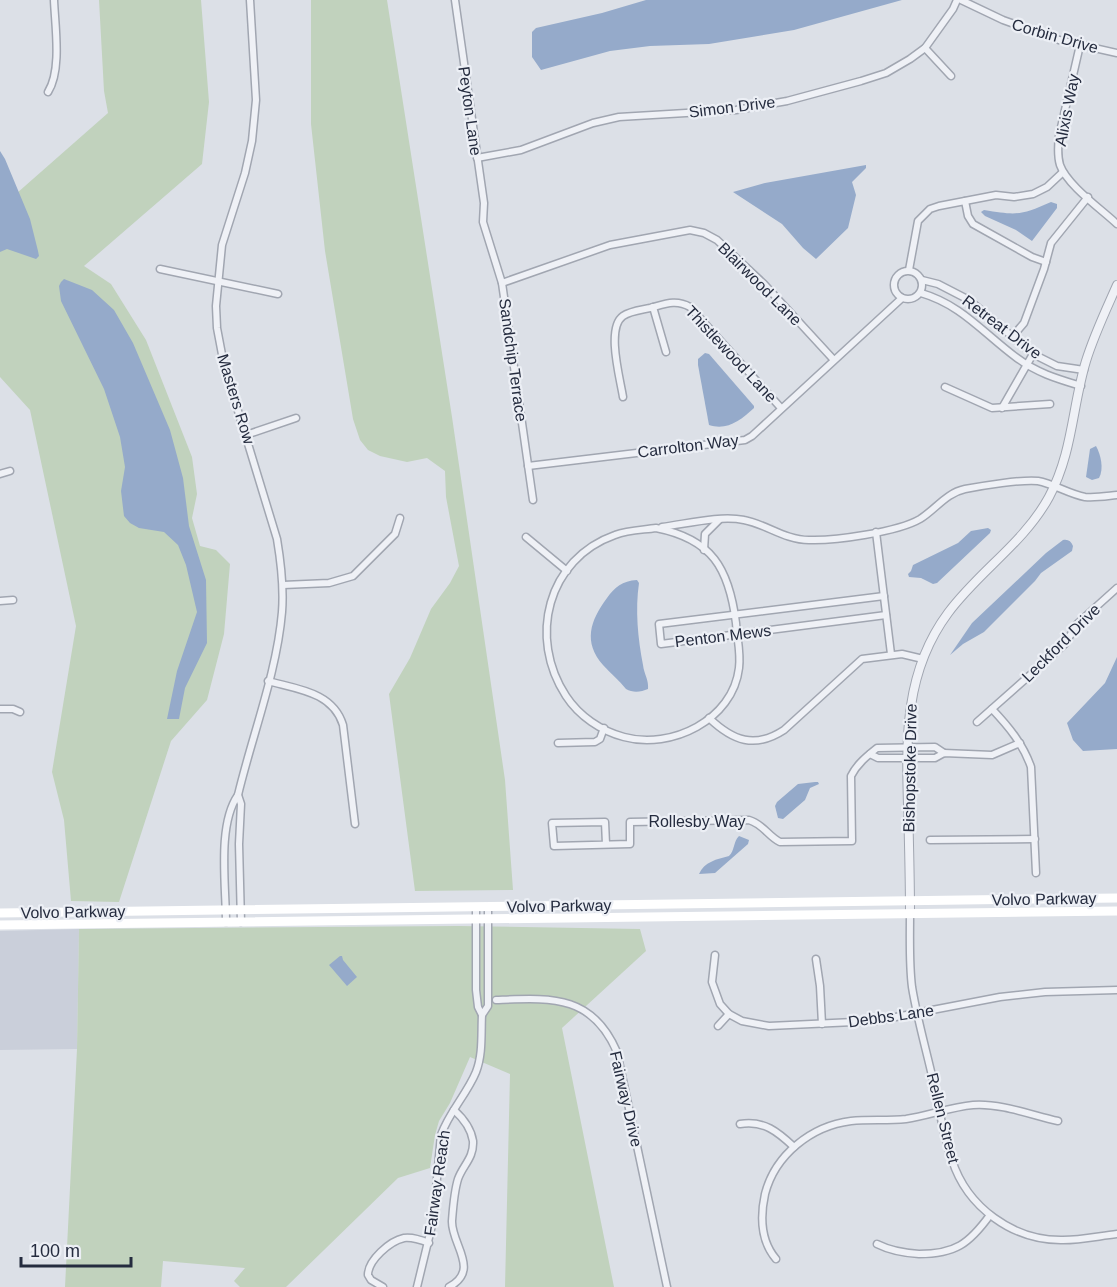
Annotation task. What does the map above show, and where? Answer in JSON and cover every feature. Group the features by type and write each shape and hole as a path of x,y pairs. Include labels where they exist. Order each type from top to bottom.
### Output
{"main road":[{"name":"Volvo Parkway","path":"0,913 1117,898"},
{"name":"Volvo Parkway","path":"0,926 1117,911"}],"street":[{"path":"48,92 55,72 54,0"},
{"name":"Masters Row","path":"226,922 226,836 231,805 238,795 279,635 282,585 277,539 220,347 216,306 222,244 245,173 252,141 256,100 250,0"},
{"name":"Peyton Lane","path":"455,0 484,203 483,222"},
{"name":"Simon Drive","path":"477,158 521,150 593,123 619,117 736,110 787,101 886,73 925,48 959,0"},
{"name":"Corbin Drive","path":"959,0 1003,20 1059,40 1117,53"},
{"name":"Alixis Way","path":"1080,45 1059,136 1060,163 1064,172 1117,224"},
{"path":"925,48 951,76"},
{"path":"909,270 918,221 930,209 996,195 1014,197 1033,194 1047,187 1064,172"},
{"path":"1012,337 1024,324 1051,243 1088,197"},
{"path":"965,201 968,216 973,224 1032,257 1046,262"},
{"name":"Sandchip Terrace","path":"483,222 502,283 533,500"},
{"name":"Blairwood Lane","path":"502,283 610,245 690,230 704,233 717,240 764,284 833,359"},
{"path":"160,269 278,294"},
{"path":"909,270 917,273 922,280 921,292 914,298 902,298 895,291 894,281 900,273 909,270"},
{"name":"Retreat Drive","path":"922,280 938,284 969,300 1033,354 1058,366 1084,370"},
{"name":"Bishopstoke Drive","path":"910,914 907,758 910,704 917,670 947,613 1028,529 1054,485 1063,465 1084,370 1117,285"},
{"name":"Retreat Drive","path":"921,292 951,304 1042,374 1081,386"},
{"name":"Carrolton Way","path":"528,466 745,440 902,298"},
{"name":"Thistlewood Lane","path":"623,397 614,330 618,321 624,315 673,302 683,303 690,307 781,408"},
{"path":"653,307 666,352"},
{"path":"1002,408 1033,354"},
{"path":"945,387 992,408 1050,404"},
{"path":"246,435 296,418"},
{"path":"0,474 10,471"},
{"path":"656,528 676,532 695,542 726,576 735,615 739,658 737,675 726,699 710,718 690,731 657,740 631,739 589,720 571,703 556,680 548,656 546,628 548,609 556,587 585,552 604,540 626,532 719,519 748,520 798,540 821,540 876,532 912,523 921,519 949,495 964,489 1029,481 1054,485 1085,497 1117,495"},
{"path":"282,585 329,583 353,576 395,534 400,518"},
{"path":"704,550 705,534 719,519"},
{"path":"876,532 891,654"},
{"path":"526,537 567,571"},
{"name":"Leckford Drive","path":"977,722 1065,644 1077,624 1117,588"},
{"name":"Penton Mews","path":"884,596 659,624 661,644 886,615"},
{"path":"0,601 13,600"},
{"path":"710,718 724,732 738,739 763,740 774,737 857,662 868,657 891,654 923,659"},
{"path":"268,681 317,695 329,702 338,712 343,725 355,824"},
{"path":"0,709 13,709 20,712"},
{"path":"992,709 1012,730 1031,767 1036,873"},
{"path":"558,743 595,742 600,739 604,728"},
{"path":"944,753 935,758 878,758 870,754 877,748 935,747 944,753 992,755 1020,743"},
{"name":"Rollesby Way","path":"606,844 605,822 552,823 554,846 630,844 630,822 649,821 749,820 757,822 774,840 780,842 852,841 850,776 870,754"},
{"name":"Masters Row","path":"238,795 241,804 239,844 241,922"},
{"path":"930,840 1035,838"},
{"name":"Fairway Reach","path":"482,1015 488,1006 488,907"},
{"name":"Fairway Reach","path":"417,1287 435,1211 441,1135 478,1066 482,1015 478,1007 476,990 476,908"},
{"name":"Rellen Street","path":"910,914 911,974 918,1014 949,1152 957,1173 972,1197 990,1215 1005,1225 1038,1238 1063,1240 1117,1234"},
{"path":"716,955 712,982 720,1004 729,1014 718,1026"},
{"path":"816,959 822,1024"},
{"name":"Debbs Lane","path":"729,1014 742,1021 769,1026 875,1021 1000,997 1045,992 1117,990"},
{"name":"Fairway Drive","path":"496,1000 543,999 566,1002 593,1016 611,1037 617,1052 668,1287"},
{"path":"776,1259 766,1245 764,1237 762,1215 764,1199 774,1173 794,1147 813,1133 839,1123 905,1119 974,1105 988,1105 1058,1121"},
{"path":"449,1287 461,1277 464,1268 464,1260 452,1223 458,1180 468,1165 473,1150 471,1132 465,1120 454,1110"},
{"path":"740,1124 753,1123 769,1127 794,1147"},
{"path":"877,1244 904,1253 945,1252 955,1249 970,1239 990,1215"},
{"path":"383,1287 371,1280 368,1275 372,1262 398,1240 409,1238 429,1243"}],"shaded area":[{"path":"79,929 77,1049 0,1050 0,931"}],"green space":[{"path":"99,0 201,0 209,102 202,164 84,266 111,284 146,340 192,457 197,494 192,518 200,546 216,550 230,564 224,634 207,700 171,741 119,902 71,901 64,820 52,772 76,626 30,410 0,377 0,208 108,113 104,91"},
{"path":"311,0 387,0 452,417 505,780 513,890 415,891 389,694 410,658 431,609 459,566 446,497 445,471 427,458 407,462 380,456 368,450 360,440 353,419 325,251 311,124"},
{"path":"458,926 640,929 646,951 562,1028 614,1287 505,1287 510,1074 470,1057 450,1103 439,1121 430,1168 398,1178 286,1287 240,1287 234,1281 245,1268 163,1261 161,1287 65,1287 77,1049 79,929"}],"water":[{"path":"646,0 902,0 794,30 709,44 650,46 610,51 541,70 532,57 532,32 536,28"},
{"path":"0,151 30,219 39,256 36,259 7,249 0,252"},
{"path":"866,165 866,168 852,182 856,195 848,228 816,259 782,224 733,192 765,183"},
{"path":"1051,202 1057,204 1057,208 1032,241 981,212 984,210 1018,213"},
{"path":"64,279 92,290 114,310 133,343 170,430 183,478 189,526 206,580 207,643 185,688 179,719 167,719 177,671 197,612 186,565 178,545 164,532 139,528 124,516 121,491 125,467 120,437 104,389 61,301 59,286"},
{"path":"705,353 709,354 754,406 744,417 722,427 709,425 698,365 698,359"},
{"path":"1096,446 1102,466 1099,478 1092,480 1086,477 1090,449"},
{"path":"988,528 991,530 990,533 937,583 933,584 921,578 909,577 908,574 913,565 958,543 971,531"},
{"path":"1063,540 1071,543 1072,551 1041,573 984,632 963,644 950,655 972,623 1046,553"},
{"path":"637,580 639,583 638,635 648,689 637,692 626,689 603,665 593,648 591,631 596,615 610,594 623,583"},
{"path":"1117,657 1117,749 1083,751 1073,740 1067,723 1105,683"},
{"path":"818,782 819,784 810,788 805,800 783,819 778,818 775,806 777,802 798,784"},
{"path":"739,836 749,840 748,844 715,873 699,874 708,864 729,856"},
{"path":"340,956 357,977 347,986 329,965"}]}
